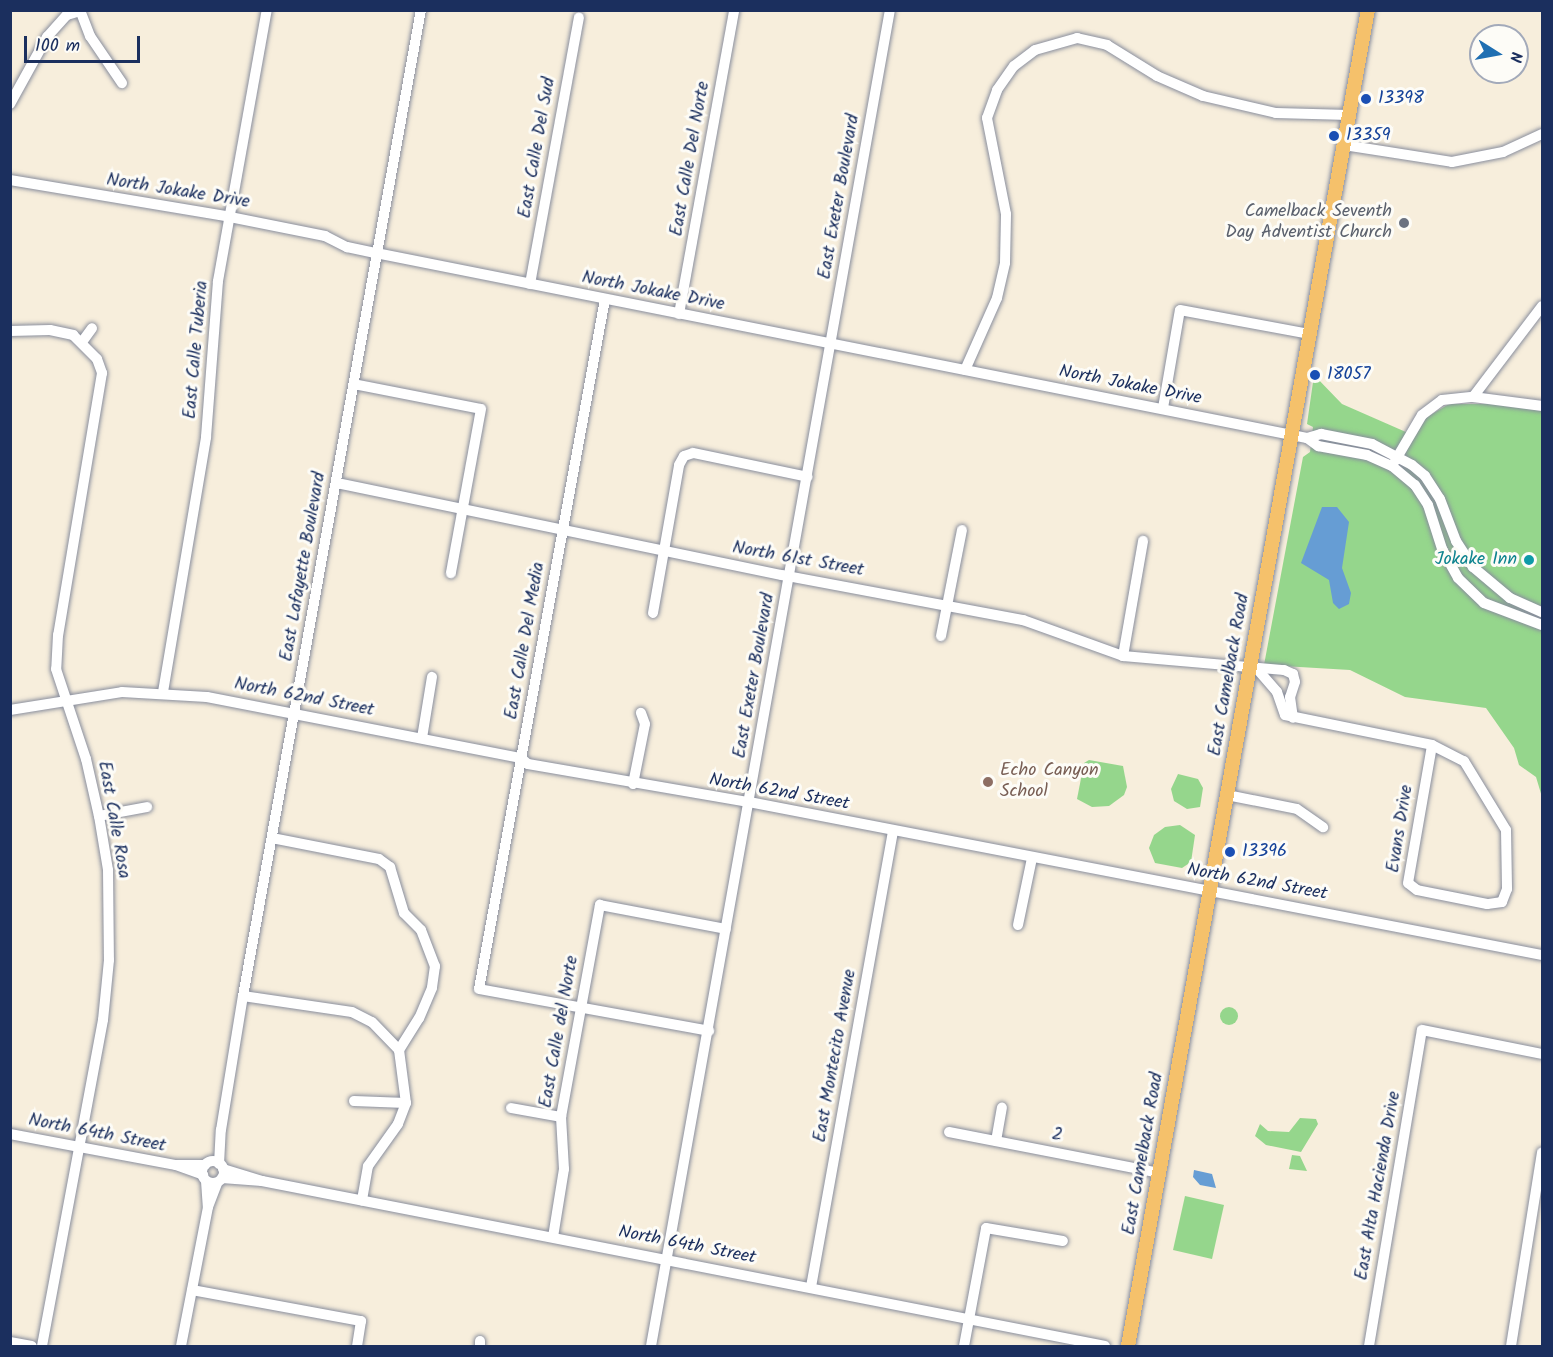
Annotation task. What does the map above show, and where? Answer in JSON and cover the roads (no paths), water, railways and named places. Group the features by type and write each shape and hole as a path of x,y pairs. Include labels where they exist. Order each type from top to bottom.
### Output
{"main road":[{"name":"East Camelback Road","path":"1128,1347 1227,795 1254,669 1291,435 1368,10"}],"street":[{"name":"East Lafayette Boulevard","path":"181,1347 208,1207 243,996 421,10"},
{"name":"East Calle Del Norte","path":"679,314 734,10"},
{"name":"East Exeter Boulevard","path":"651,1347 890,10"},
{"path":"10,104 47,37 67,15 80,11 90,36 122,83"},
{"name":"East Calle Tuberia","path":"163,692 206,437 213,325 264,11"},
{"name":"East Calle Del Sud","path":"530,284 579,17"},
{"path":"964,370 997,298 1005,263 1006,214 987,118 997,90 1014,66 1050,43 1077,38 1107,45 1196,94 1276,113 1349,115"},
{"path":"1344,145 1452,162 1503,152 1542,134"},
{"name":"North Jokake Drive","path":"10,180 230,217 325,236 347,247 376,254 1307,438"},
{"name":"East Calle Del Media","path":"582,1007 479,989 605,299"},
{"path":"1473,397 1542,306"},
{"path":"1162,408 1180,310 1309,334"},
{"path":"10,332 50,330 73,335 81,342 92,328"},
{"name":"East Calle Rosa","path":"42,1347 103,1020 109,960 108,870 99,816 86,759 63,699 56,669 58,635 102,373 97,359 81,342"},
{"path":"354,384 481,410 451,573"},
{"path":"1392,466 1422,415 1442,400 1473,397 1542,406"},
{"path":"1307,438 1321,434 1348,439 1398,455 1425,476 1440,499 1456,541 1473,567 1510,598 1542,612"},
{"path":"1307,438 1318,446 1367,455 1392,466 1415,485 1428,505 1442,549 1458,578 1484,603 1542,625"},
{"path":"653,612 679,465 684,456 693,453 808,477"},
{"name":"North 61st Street","path":"337,483 663,551 947,604 1040,625 1123,657 1254,669"},
{"path":"941,636 962,530"},
{"path":"1123,657 1143,541"},
{"path":"1254,669 1277,692 1284,695 1292,691"},
{"path":"1254,669 1284,670 1293,674 1293,718"},
{"path":"422,738 432,677"},
{"name":"North 62nd Street","path":"10,710 63,699 122,692 163,692 295,712 521,758 528,764 633,784 749,802 1542,955"},
{"path":"1277,692 1282,711 1293,718"},
{"path":"633,784 645,724 641,713"},
{"name":"Evans Drive","path":"1293,718 1432,745 1464,760 1506,830 1507,889 1502,902 1476,902 1417,890 1408,883 1432,745"},
{"path":"1227,795 1297,809 1323,827"},
{"path":"99,816 147,807"},
{"name":"East Montecito Avenue","path":"811,1287 893,830"},
{"path":"272,838 379,859 390,867 404,913 421,930 435,966 432,988 420,1017 399,1050"},
{"path":"1018,926 1032,858"},
{"name":"East Calle del Norte","path":"553,1237 564,1169 561,1117 600,905 726,930"},
{"path":"243,996 352,1012 372,1022 399,1050 406,1103 398,1124 368,1166 362,1200"},
{"path":"582,1007 709,1031"},
{"name":"East Alta Hacienda Drive","path":"1369,1347 1422,1030 1542,1054"},
{"path":"354,1101 406,1103"},
{"path":"511,1108 561,1117"},
{"path":"996,1141 1002,1108"},
{"name":"2","path":"949,1132 1159,1173"},
{"name":"North 64th Street","path":"10,1134 970,1317 1105,1347"},
{"path":"1511,1347 1542,1152"},
{"path":"964,1347 986,1227 1063,1241"},
{"path":"192,1290 361,1321 357,1347"},
{"path":"10,1342 32,1347"}],"water":[{"path":"1322,507 1337,507 1349,522 1342,568 1351,593 1349,604 1339,609 1333,603 1329,580 1301,563"},
{"path":"1194,1170 1212,1174 1216,1188 1200,1185 1193,1177"}],"place":[{"name":"13398","path":"1366,99"},
{"name":"13359","path":"1334,136"},
{"name":"Camelback Seventh Day Adventist Church","path":"1404,223"},
{"name":"18057","path":"1315,375"},
{"name":"Jokake Inn","path":"1529,560"},
{"name":"Echo Canyon School","path":"988,782"},
{"name":"13396","path":"1230,852"}]}
